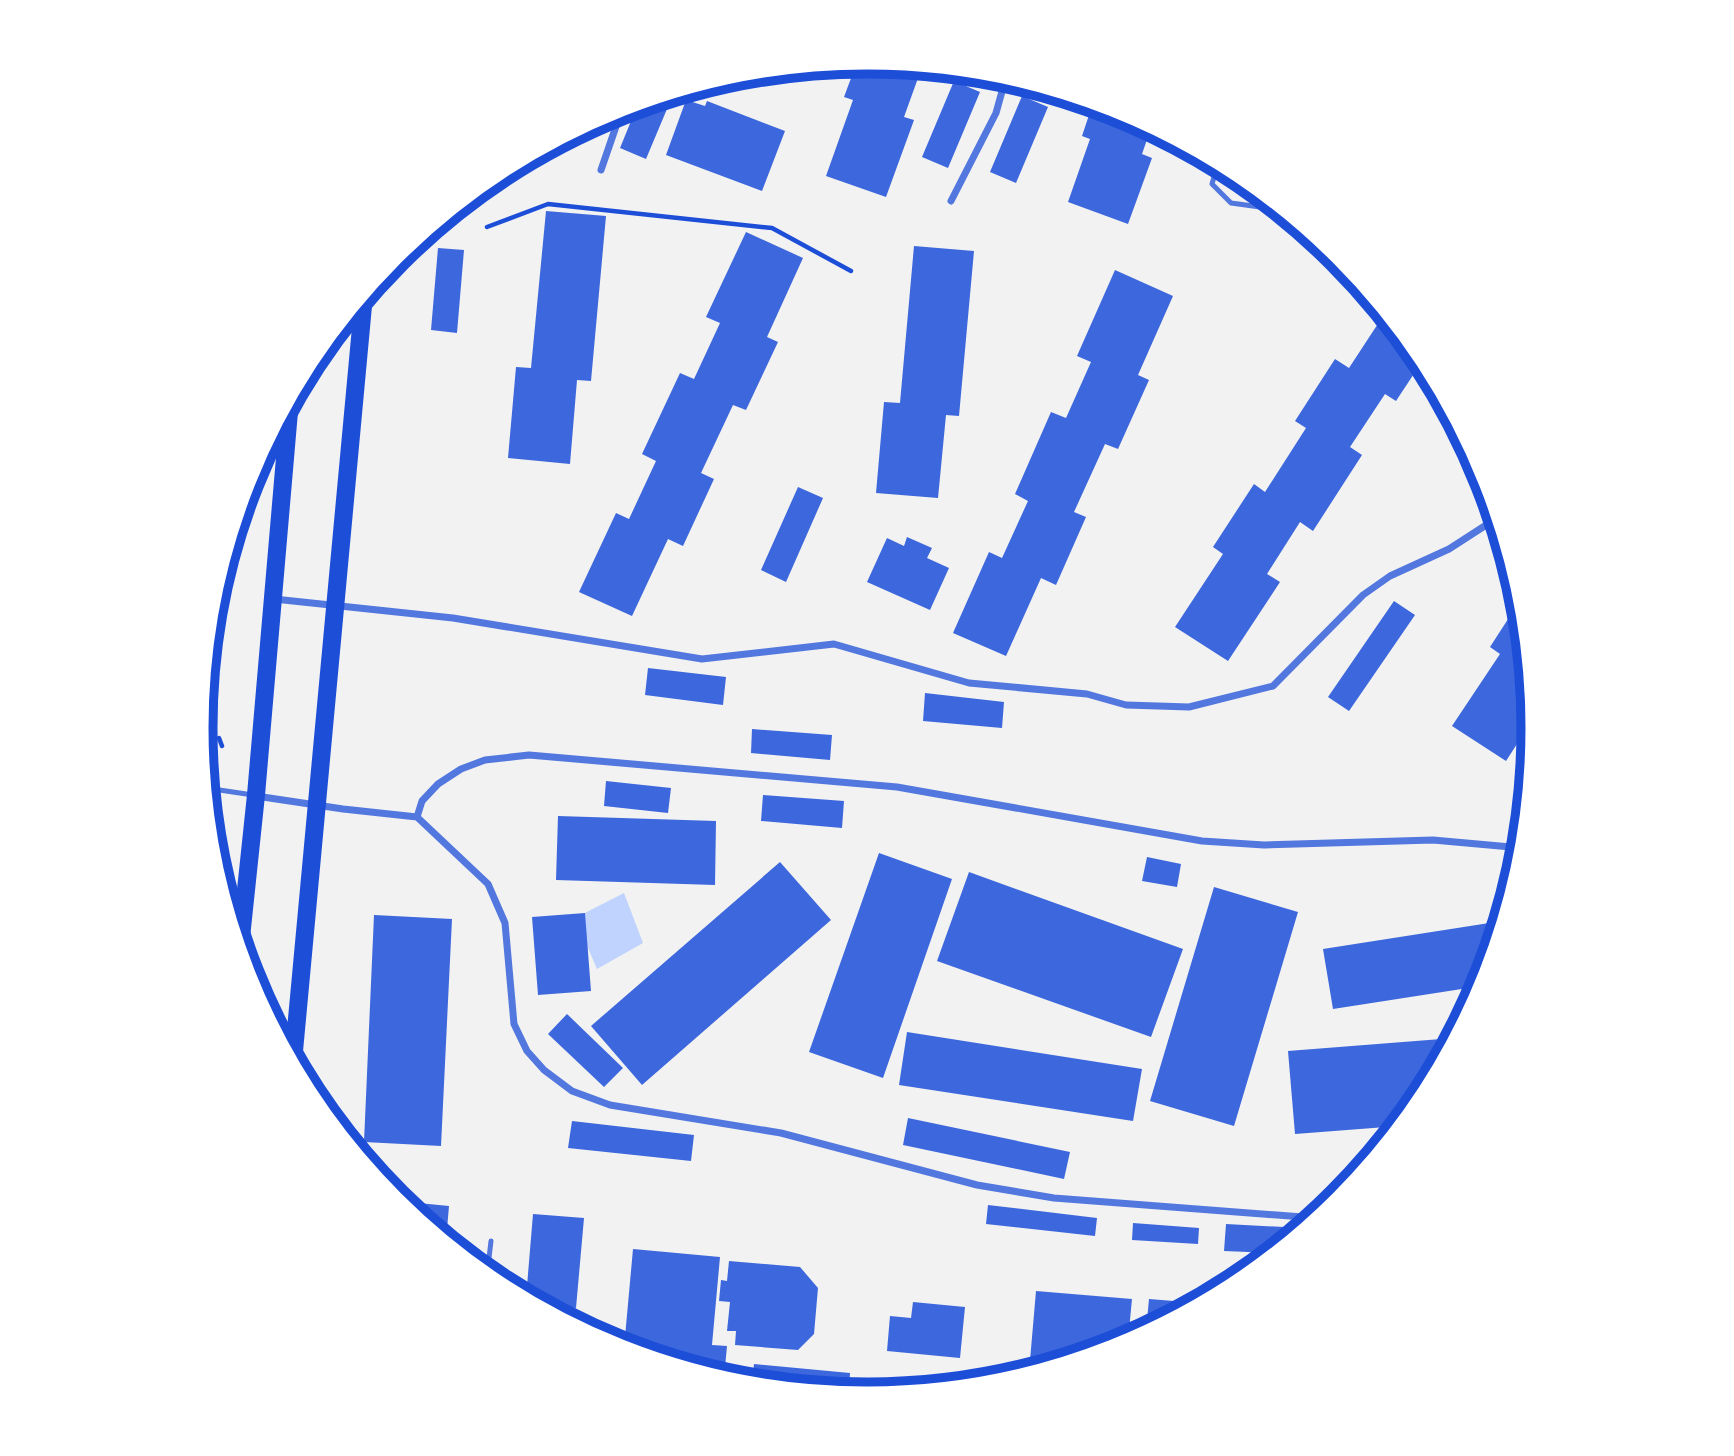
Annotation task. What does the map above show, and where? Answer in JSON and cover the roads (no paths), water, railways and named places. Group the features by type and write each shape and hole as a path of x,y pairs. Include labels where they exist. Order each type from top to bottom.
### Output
{"main road":[{"path":"295,1045 362,312"},
{"path":"243,923 288,424"}],"street":[{"path":"951,201 996,113 1003,88"},
{"path":"601,170 617,123"},
{"path":"273,599 453,618 702,659 834,644 968,683 1087,694 1126,705 1189,707 1273,686 1363,595 1390,576 1449,549 1489,523"},
{"path":"417,817 422,801 438,784 461,769 485,760 529,755 897,787 1202,841 1264,845 1433,840 1510,847"},
{"path":"256,796 417,817 488,884 505,923 514,1024 527,1051 544,1070 572,1091 610,1105 781,1133 990,1188 1054,1198 1302,1217"}],"lane":[{"path":"1215,174 1212,184 1231,203 1263,207"},
{"path":"216,790 256,796"},
{"path":"489,1261 491,1241"}],"water":[{"path":"624,893 643,943 597,969 575,918"}]}
